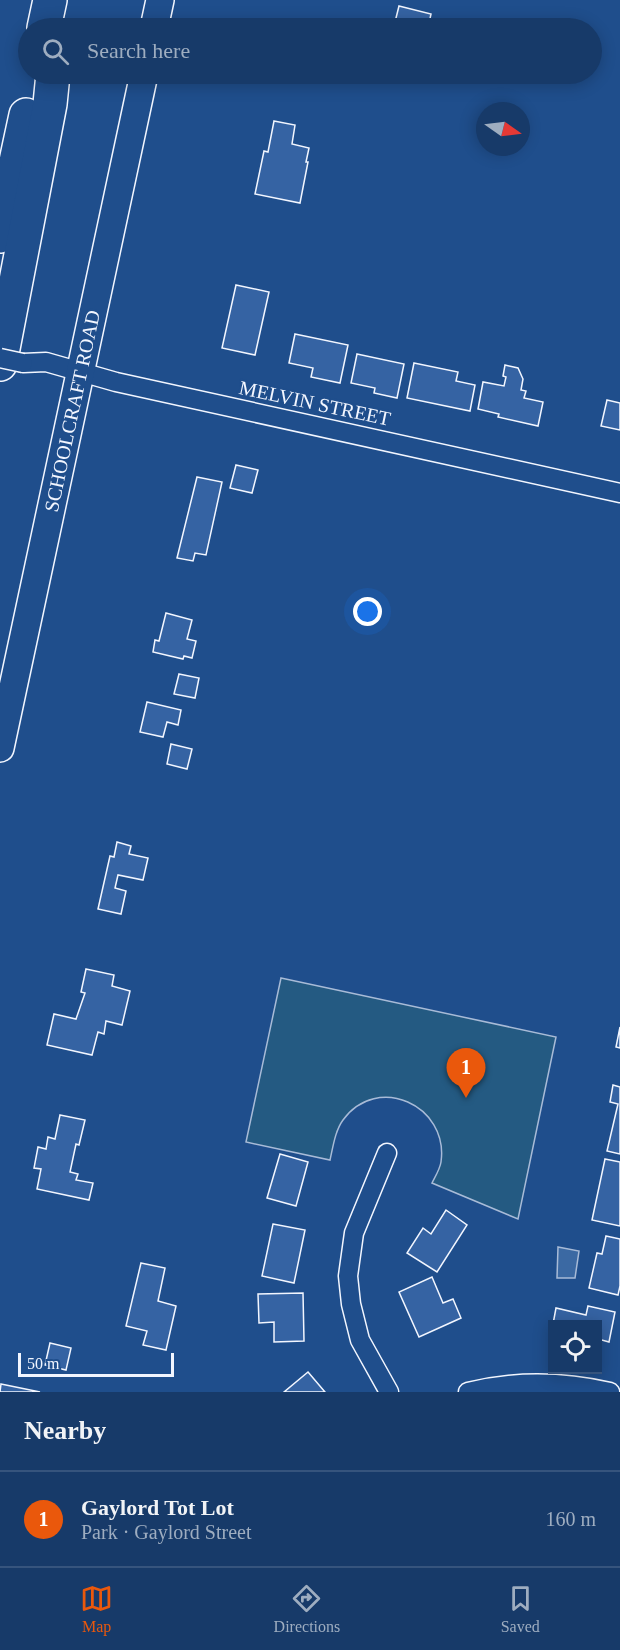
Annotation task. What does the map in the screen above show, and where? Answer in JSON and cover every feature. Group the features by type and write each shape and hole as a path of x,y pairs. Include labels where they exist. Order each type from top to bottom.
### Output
{"highway":[{"path":"46,18 50,0"},
{"path":"58,18 60,0"},
{"path":"0,236 33,84"},
{"path":"12,363 52,84"}],"main road":[{"path":"156,18 160,0"},
{"name":"SCHOOLCRAFT ROAD","path":"0,748 142,84"}],"street":[{"name":"MELVIN STREET","path":"0,358 12,363 46,363 128,385 620,493"},
{"path":"387,1153 354,1233 348,1276 351,1304 360,1340 389,1392"},
{"path":"468,1392 519,1383 553,1382 610,1392"}],"shaded area":[{"path":"281,978 556,1037 518,1219 432,1183 441,1162 440,1142 434,1125 422,1111 408,1102 391,1098 374,1099 357,1106 340,1124 330,1160 246,1142"},
{"path":"558,1247 579,1251 575,1278 557,1278"}],"building":[{"path":"399,6 431,14 430,18 396,18"},
{"path":"274,121 295,125 292,144 309,148 300,203 255,194 264,151 268,152"},
{"path":"236,285 269,292 255,355 222,348"},
{"path":"295,334 348,345 340,383 311,377 313,368 289,363"},
{"path":"357,354 404,364 397,398 374,393 375,388 351,383"},
{"path":"414,363 458,372 456,381 475,385 470,411 407,398"},
{"path":"505,365 518,368 523,379 521,390 526,391 524,398 543,402 538,426 498,417 499,414 478,409 483,382 504,386"},
{"path":"607,400 620,403 620,430 601,426"},
{"path":"236,465 258,470 252,493 230,488"},
{"path":"197,477 222,482 206,555 195,553 193,561 177,558"},
{"path":"166,613 192,620 187,639 196,641 192,658 184,656 183,659 153,652 155,640 159,641"},
{"path":"179,674 199,678 195,698 174,694"},
{"path":"147,702 181,710 178,725 167,722 163,737 140,732"},
{"path":"171,744 192,749 187,769 167,764"},
{"path":"117,842 131,846 129,854 148,858 143,880 118,875 115,888 126,891 121,914 98,909 110,856 114,857"},
{"path":"86,969 114,975 112,986 130,991 122,1025 106,1021 104,1034 98,1032 92,1055 47,1045 54,1014 76,1019 85,993 81,992"},
{"path":"620,1027 620,1048 616,1047"},
{"path":"613,1085 620,1087 620,1154 607,1151 618,1104 610,1102"},
{"path":"60,1115 85,1120 79,1145 76,1144 70,1172 78,1174 76,1180 93,1183 89,1200 37,1189 41,1169 34,1168 38,1147 46,1149 48,1137 55,1139"},
{"path":"280,1154 308,1162 296,1206 267,1198"},
{"path":"605,1159 620,1162 620,1226 592,1220"},
{"path":"446,1210 467,1225 437,1272 407,1253 423,1228 431,1234"},
{"path":"273,1224 305,1230 294,1283 262,1276"},
{"path":"606,1236 620,1239 618,1295 589,1288 597,1253 602,1254"},
{"path":"141,1263 165,1268 158,1301 176,1306 166,1350 143,1345 147,1331 126,1326"},
{"path":"432,1277 443,1303 453,1299 461,1318 419,1337 399,1292"},
{"path":"303,1293 304,1341 274,1342 274,1322 259,1323 258,1294"},
{"path":"588,1306 615,1312 609,1342 602,1340 602,1320 554,1320 556,1308 586,1315"},
{"path":"50,1343 71,1348 66,1370 45,1365"},
{"path":"308,1372 325,1392 284,1392"},
{"path":"1,1384 40,1392 0,1392"}],"place":[{"name":"Gaylord Tot Lot","path":"466,1098"}]}
